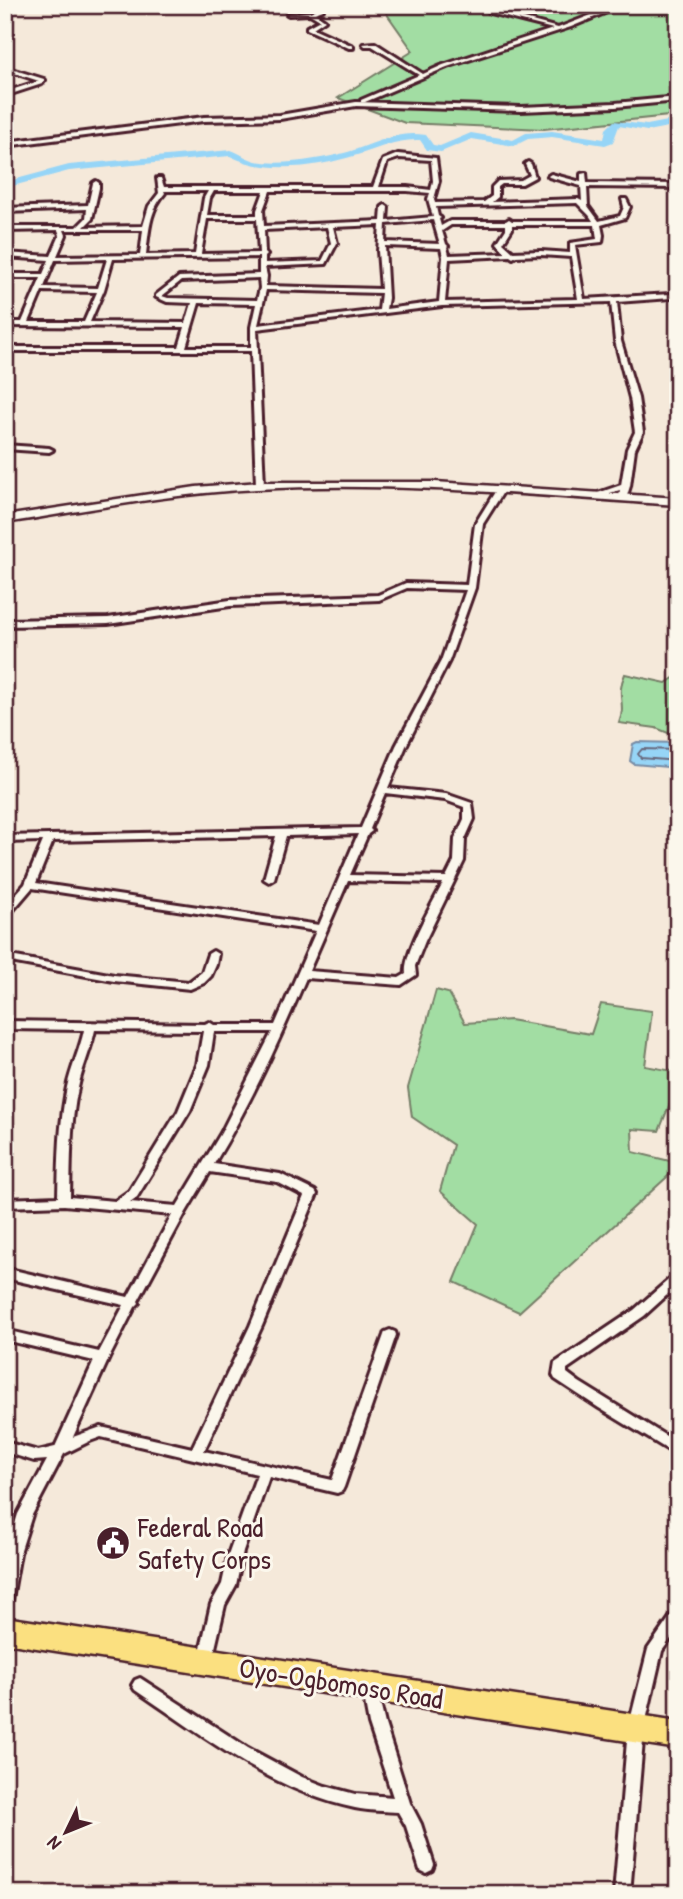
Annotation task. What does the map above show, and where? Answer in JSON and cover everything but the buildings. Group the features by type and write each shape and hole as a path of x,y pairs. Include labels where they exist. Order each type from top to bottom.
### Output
{"highway":[{"name":"Oyo-Ogbomoso Road","path":"5,1630 678,1735"}],"main road":[{"path":"5,520 196,490 260,485 501,489 596,495 624,491 678,502"}],"street":[{"path":"289,14 311,13 321,9 314,5"},
{"path":"485,5 492,12 556,29"},
{"path":"362,103 368,98 423,76 622,5"},
{"path":"311,13 323,20 309,28 330,36 337,43 351,47"},
{"path":"365,45 373,44 423,76"},
{"path":"5,68 42,79 40,83 5,94"},
{"path":"5,144 204,119 280,117 362,103 521,109 615,106 678,99"},
{"path":"375,190 385,161 398,156 434,159 436,181 432,192 432,205 441,229 446,257 442,304"},
{"path":"487,202 495,197 495,187 500,182 522,182 533,176 528,164"},
{"path":"432,205 487,202 525,204 572,200 586,194 584,174"},
{"path":"551,177 584,185 678,186"},
{"path":"143,255 145,228 153,200 161,195 159,179"},
{"path":"83,228 89,219 89,207 96,197 96,183"},
{"path":"198,256 207,198 213,188"},
{"path":"161,189 432,192"},
{"path":"260,485 254,327 264,288 261,217 268,189"},
{"path":"582,197 585,206"},
{"path":"572,200 592,211 598,223 600,241 572,244 581,298"},
{"path":"441,229 450,223 598,223 623,217 627,207 624,200"},
{"path":"89,207 13,210 7,229 145,228"},
{"path":"382,310 380,290 385,272 382,244 385,207"},
{"path":"205,217 261,217"},
{"path":"261,228 438,218"},
{"path":"509,221 509,229 500,243 513,256"},
{"path":"264,265 320,265 325,262 334,243 329,225"},
{"path":"25,324 62,235 61,230"},
{"path":"382,244 445,246"},
{"path":"446,257 541,253 574,255"},
{"path":"5,255 264,255"},
{"path":"86,325 101,290 111,256"},
{"path":"316,289 320,265"},
{"path":"5,276 44,276"},
{"path":"259,302 196,301 158,296 179,279 264,276"},
{"path":"264,288 380,290"},
{"path":"39,289 101,290"},
{"path":"254,327 442,304 671,296"},
{"path":"614,300 618,341 634,398 639,432 631,449 624,491"},
{"path":"182,349 196,301"},
{"path":"5,324 188,325"},
{"path":"114,350 118,325"},
{"path":"5,349 256,349"},
{"path":"5,447 49,450"},
{"path":"5,1599 13,1553 25,1514 61,1448 102,1359 279,1029 367,831 401,746 459,629 471,588 479,524 501,489"},
{"path":"5,623 108,621 230,603 379,597 405,585 471,588"},
{"path":"303,974 405,980 411,975 410,966 420,941 459,861 460,839 469,819 469,804 446,797 384,790"},
{"path":"5,839 367,831"},
{"path":"269,879 282,833"},
{"path":"5,913 30,885 49,838"},
{"path":"345,878 451,880"},
{"path":"30,885 323,929"},
{"path":"5,958 114,978 190,986 202,981 211,968 213,954"},
{"path":"5,1025 279,1029"},
{"path":"119,1204 133,1194 184,1111 203,1065 209,1026"},
{"path":"64,1201 69,1112 77,1068 84,1054 90,1028"},
{"path":"196,1453 257,1326 311,1194 280,1178 207,1167"},
{"path":"5,1203 64,1201 119,1204 180,1212"},
{"path":"5,1273 133,1303"},
{"path":"674,1443 593,1400 561,1376 560,1367 639,1313 678,1278"},
{"path":"5,1335 102,1359"},
{"path":"5,1447 38,1456 61,1448 86,1434 101,1432 331,1488 340,1485 390,1335"},
{"path":"205,1661 218,1604 229,1585 236,1552 264,1472"},
{"path":"622,1894 636,1729 655,1649 678,1617"},
{"path":"140,1685 241,1754 305,1785 356,1801 403,1805"},
{"path":"370,1687 377,1724 426,1865"}],"green space":[{"path":"678,5 678,115 544,129 405,123 338,98 413,51 382,7"},
{"path":"625,674 666,683 678,675 678,737 656,728 619,723 622,710 621,688"},
{"path":"436,990 448,993 465,1023 510,1020 591,1034 601,1004 652,1011 645,1066 678,1072 678,1083 659,1131 632,1129 633,1152 678,1163 678,1167 519,1312 454,1282 478,1224 440,1191 453,1145 412,1117 408,1088"}],"water":[{"path":"678,743 678,768 634,764 630,761 633,744"}],"waterway":[{"path":"5,185 69,168 231,153 251,163 306,162 351,154 383,141 404,137 423,137 430,148 441,149 471,136 514,143 526,136 552,134 605,142 610,140 611,129 617,123 647,128 678,122"}],"place":[{"name":"Federal Road Safety Corps","path":"113,1543"}]}
